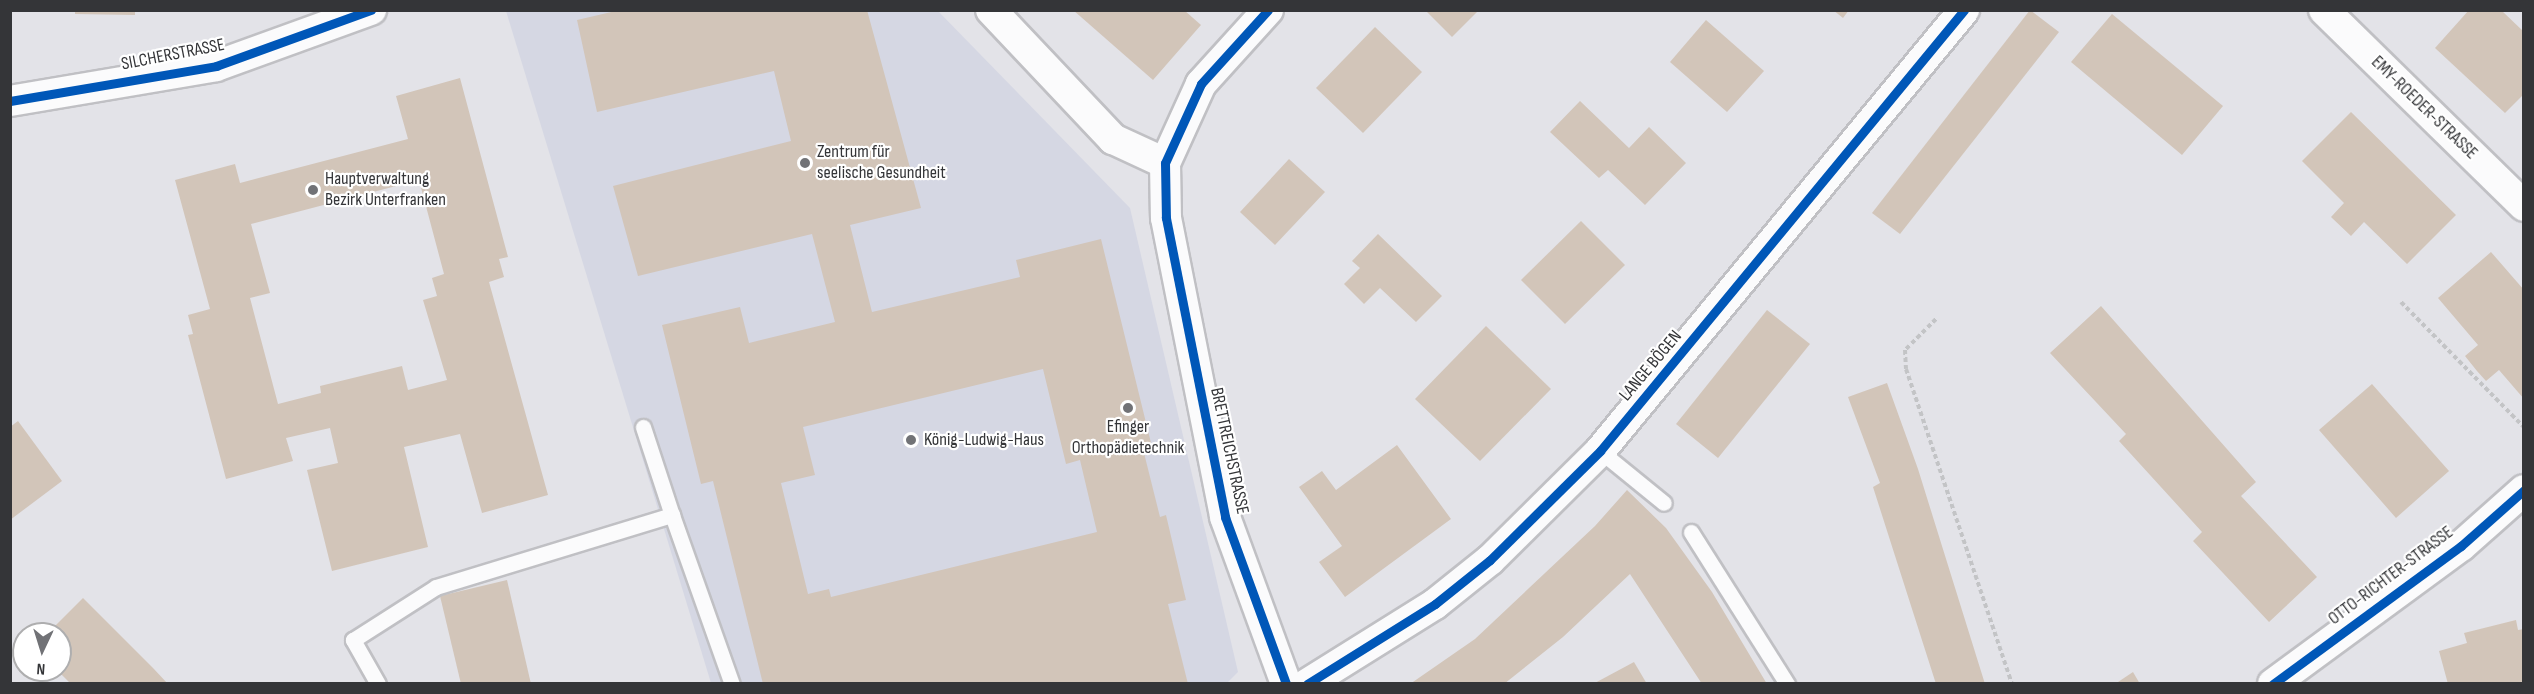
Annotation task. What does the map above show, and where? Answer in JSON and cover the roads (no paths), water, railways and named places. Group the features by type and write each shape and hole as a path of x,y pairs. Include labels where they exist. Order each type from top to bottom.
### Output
{"street":[{"name":"SILCHERSTRASSE","path":"10,101 216,66 371,10"},
{"path":"991,10 1113,139 1165,163 1201,84 1268,10"},
{"name":"LANGE BÖGEN","path":"1307,684 1444,597 1490,560 1600,451 1965,10"},
{"name":"EMY-ROEDER-STRASSE","path":"2324,10 2523,206"},
{"name":"BRETTREICHSTRASSE","path":"1165,163 1166,218 1225,517 1286,684"},
{"name":"OTTO-RICHTER-STRASSE","path":"2273,684 2461,546 2523,490"}],"lane":[{"path":"643,427 732,684"},
{"path":"1600,451 1664,503"},
{"path":"378,684 354,640 436,587 672,516"},
{"path":"1691,532 1787,684"}],"place":[{"name":"Zentrum für seelische Gesundheit","path":"805,163"},
{"name":"Hauptverwaltung Bezirk Unterfranken","path":"313,190"},
{"name":"Efinger Orthopädietechnik","path":"1128,408"},
{"name":"König-Ludwig-Haus","path":"911,440"}]}
